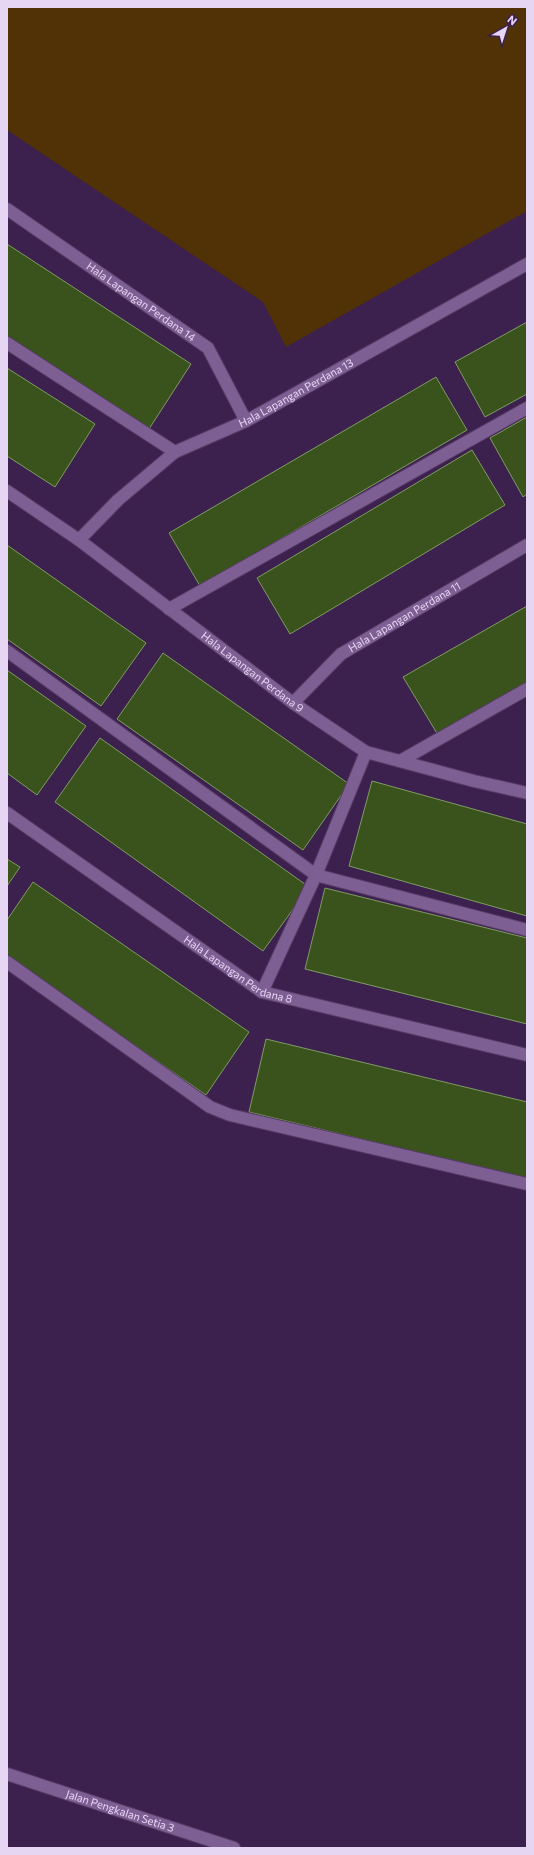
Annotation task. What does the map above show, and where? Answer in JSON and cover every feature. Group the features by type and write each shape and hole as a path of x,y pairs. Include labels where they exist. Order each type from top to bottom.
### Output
{"street":[{"name":"Hala Lapangan Perdana 14","path":"7,210 208,348 246,421"},
{"name":"Hala Lapangan Perdana 13","path":"79,540 118,500 175,452 246,421 527,264"},
{"path":"7,343 175,452"},
{"path":"169,609 527,408"},
{"name":"Hala Lapangan Perdana 9","path":"7,491 79,540 293,703 366,752 474,781 527,793"},
{"name":"Hala Lapangan Perdana 11","path":"293,703 341,654 527,545"},
{"path":"7,651 316,875 527,930"},
{"path":"400,761 527,689"},
{"path":"262,992 316,875 366,752"},
{"name":"Hala Lapangan Perdana 8","path":"7,813 262,992 527,1055"},
{"path":"7,962 210,1107 230,1115 527,1184"},
{"name":"Jalan Pengkalan Setia 3","path":"7,1774 234,1848"}],"shaded area":[{"path":"7,7 527,7 527,211 286,347 263,302 7,130"}],"building":[{"path":"7,244 191,364 149,429 7,337"},
{"path":"527,322 527,394 485,417 455,362"},
{"path":"7,368 95,424 55,487 7,456"},
{"path":"436,377 467,430 200,586 169,533"},
{"path":"527,417 527,494 523,497 490,438"},
{"path":"472,450 505,505 290,634 257,578"},
{"path":"7,545 146,643 101,706 7,639"},
{"path":"527,606 527,684 438,735 403,677"},
{"path":"163,653 349,784 303,850 117,719"},
{"path":"7,670 86,726 37,795 7,773"},
{"path":"100,738 309,887 263,951 55,802"},
{"path":"372,781 527,824 527,916 349,866"},
{"path":"7,859 20,867 7,886"},
{"path":"33,882 249,1032 206,1095 7,957 7,920"},
{"path":"325,888 527,938 527,1024 305,969"},
{"path":"266,1039 527,1102 527,1179 249,1112"}]}
